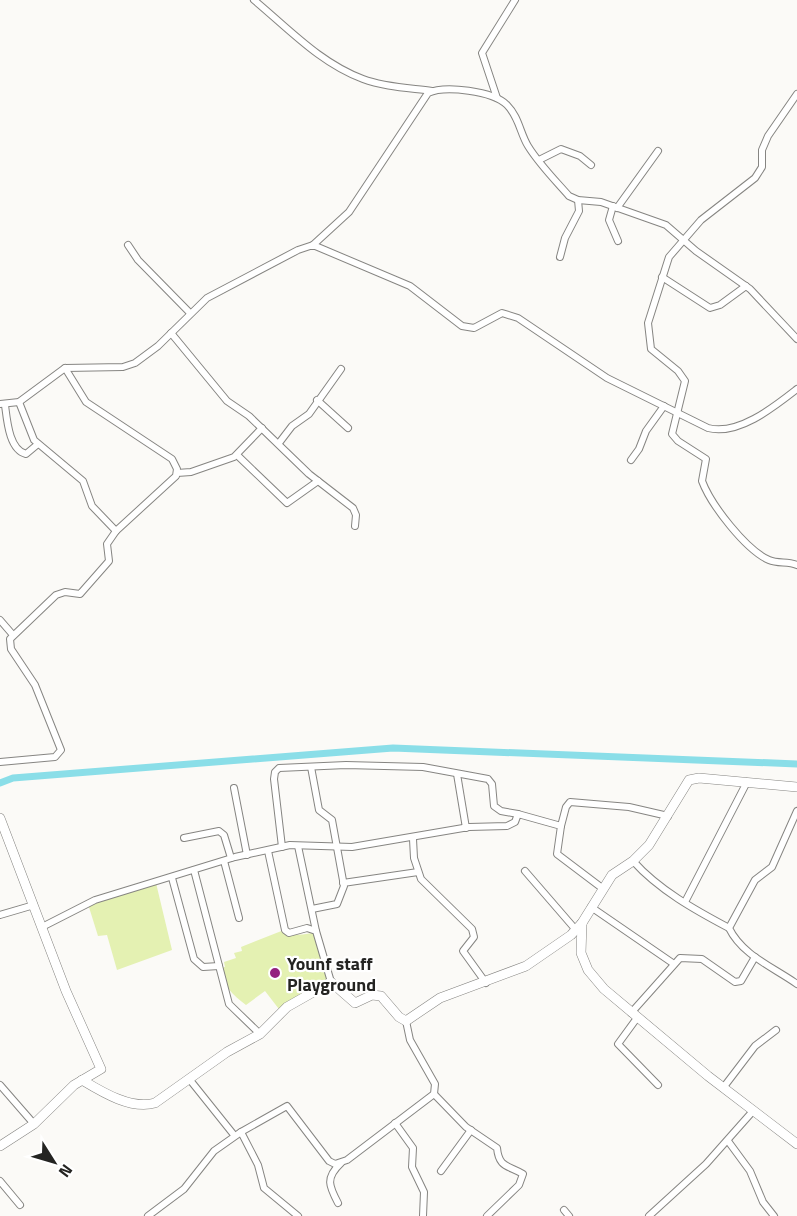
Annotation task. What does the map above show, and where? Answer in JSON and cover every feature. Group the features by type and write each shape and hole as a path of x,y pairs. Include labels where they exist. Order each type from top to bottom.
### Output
{"street":[{"path":"254,0 311,50 341,69 370,81 432,91 470,92 497,98 512,111 528,146 569,196 615,207 666,225 746,286 797,339"},
{"path":"497,98 482,53 515,0"},
{"path":"38,444 26,454 20,452 12,438 2,405 19,402 65,368 123,366 135,363 151,352 190,313 213,294 298,250 313,245 349,212 419,104 432,91"},
{"path":"797,94 763,146 762,167 755,178 701,220 669,257 656,305 648,323 648,339 653,352 684,378 685,391 676,413 672,434 678,441 706,459 702,481 727,523 763,557 773,562 797,565"},
{"path":"539,160 563,149 580,156 591,165"},
{"path":"618,241 609,220 615,207 657,152"},
{"path":"560,257 565,238 579,211 579,200"},
{"path":"128,244 138,260 190,313"},
{"path":"313,245 410,286 462,326 474,328 502,313 518,318 607,378 708,428 729,428 748,420 797,389"},
{"path":"662,277 713,309 746,286"},
{"path":"171,333 226,401 262,428 318,481 353,508 356,515 355,526"},
{"path":"65,368 86,402 172,459 177,473"},
{"path":"279,443 291,426 309,414 341,369"},
{"path":"318,400 348,428"},
{"path":"19,402 26,424 38,444 83,481 92,506 116,531"},
{"path":"631,460 646,431 664,406"},
{"path":"0,762 56,757 61,750 35,685 11,649 12,635 56,595 65,592 80,594 109,561 107,544 116,531 156,497 177,473 196,470 237,455 262,428"},
{"path":"237,455 287,503 318,481"},
{"path":"0,620 12,635"},
{"path":"312,767 315,801 321,813 332,817 344,891 337,904 312,909"},
{"path":"282,847 275,772 279,768 423,767 488,779 492,784 494,806 501,811 561,825"},
{"path":"457,774 466,828"},
{"path":"406,1021 440,998 487,983 526,966 556,948 579,926 612,875 633,861 650,845 689,780 699,778 797,787"},
{"path":"685,902 747,782"},
{"path":"234,788 247,855"},
{"path":"602,888 557,854 567,804 570,802 629,807 668,816"},
{"path":"729,928 755,880 772,867 797,811"},
{"path":"42,927 95,900 247,855 282,847 336,847 413,839 466,828 507,826 515,822 518,814"},
{"path":"0,818 69,1000 101,1069 82,1080 33,1124 0,1146"},
{"path":"184,838 219,831 224,835 239,918"},
{"path":"413,839 418,872 425,884 472,929 474,937 463,951 487,983"},
{"path":"298,846 316,931 332,982 355,1003 372,995 381,996 399,1017 406,1021 410,1040 435,1084 434,1094 341,1163 328,1178 338,1203"},
{"path":"268,851 285,930 289,933 307,928 316,931"},
{"path":"633,861 654,882 729,928 738,942 755,957 797,984"},
{"path":"194,870 229,1004 260,1034"},
{"path":"525,871 579,926 581,953 588,970 604,989 723,1088 797,1144"},
{"path":"343,883 418,872"},
{"path":"172,878 194,959 203,966 219,966"},
{"path":"0,915 34,905"},
{"path":"591,907 674,964"},
{"path":"658,1084 618,1044 634,1016 680,958 698,957 730,980 738,982 755,957"},
{"path":"82,1080 117,1098 144,1104 155,1103 227,1052 260,1034 287,1007 332,982"},
{"path":"723,1088 755,1046 776,1030"},
{"path":"190,1080 238,1133 258,1165 264,1188 298,1216"},
{"path":"0,1085 33,1124"},
{"path":"434,1094 471,1130 497,1148 497,1158 504,1165 523,1174 519,1185 487,1216"},
{"path":"148,1216 184,1189 214,1151 238,1133 287,1106 329,1161 335,1164 341,1163"},
{"path":"649,1216 728,1141 753,1111"},
{"path":"395,1123 413,1148 412,1167 424,1192 423,1216"},
{"path":"441,1171 471,1130"},
{"path":"728,1141 750,1171 763,1202 774,1216"},
{"path":"0,1182 20,1205"},
{"path":"564,1210 569,1216"}],"green space":[{"path":"156,883 172,950 117,970 107,935 98,936 88,904"},
{"name":"Younf staff Playground","path":"284,930 295,935 317,932 331,981 282,1013 265,991 246,1005 229,989 223,980 220,968 225,967 224,962 236,958 234,953 242,951 241,947"}],"waterway":[{"path":"0,783 13,778 393,748 797,764"}],"place":[{"name":"Younf staff Playground","path":"275,973"}]}
